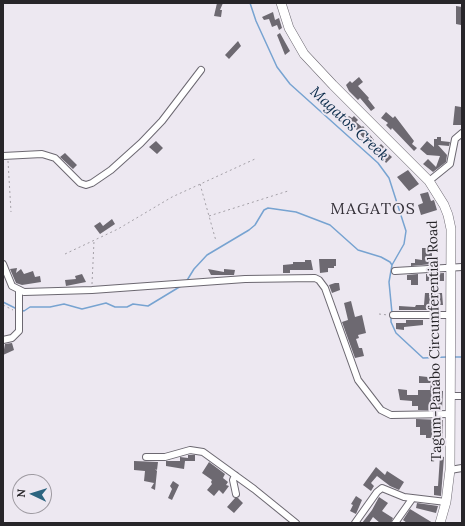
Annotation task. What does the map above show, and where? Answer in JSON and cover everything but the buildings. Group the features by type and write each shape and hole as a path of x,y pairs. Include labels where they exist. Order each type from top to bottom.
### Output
{"highway":[{"name":"Tagum-Panabo Circumferential Road","path":"282,3 289,28 308,58 429,181 444,205 448,215 451,229 450,470 446,502 440,523"}],"street":[{"path":"5,155 36,153 55,158 80,183 89,184 111,170 141,143 162,120 201,70"},
{"path":"429,181 450,164 455,139 462,133"},
{"path":"3,264 12,286 19,290 92,290 245,279 315,278 319,280 325,288 358,380 381,410 391,415 450,414"},
{"path":"395,270 462,267"},
{"path":"3,340 16,335 19,331 19,290"},
{"path":"390,315 451,315"},
{"path":"450,396 462,396"},
{"path":"146,457 165,457 187,451 198,451 207,454 296,523"},
{"path":"450,470 462,468"},
{"path":"235,476 233,480 236,494"},
{"path":"355,523 380,488 412,499 446,502"},
{"path":"395,523 412,499"}],"path":[{"path":"5,155 11,212"},
{"path":"65,254 118,229 154,206 199,183 255,159"},
{"path":"199,183 216,241"},
{"path":"209,216 288,191"},
{"path":"92,290 94,240"},
{"path":"3,305 19,315"},
{"path":"379,314 390,315"}],"waterway":[{"name":"Magatos Creek","path":"250,3 256,21 277,67 290,84 378,163 389,178 406,231 404,244 392,265 389,282 392,313"},
{"path":"186,282 194,269 207,255 249,230 255,225 264,210 268,208 296,212 330,225 358,250 381,257 390,262 392,265"},
{"path":"21,310 24,311 30,307 50,307 64,304 82,309 106,303 115,307 127,307 133,304 148,306 181,286"},
{"path":"3,302 17,309"},
{"name":"Magatos Creek","path":"391,317 391,322 396,333 423,358 447,357"},
{"name":"Magatos Creek","path":"453,357 462,357"}],"district":[{"name":"MAGATOS","path":"373,209"}]}
